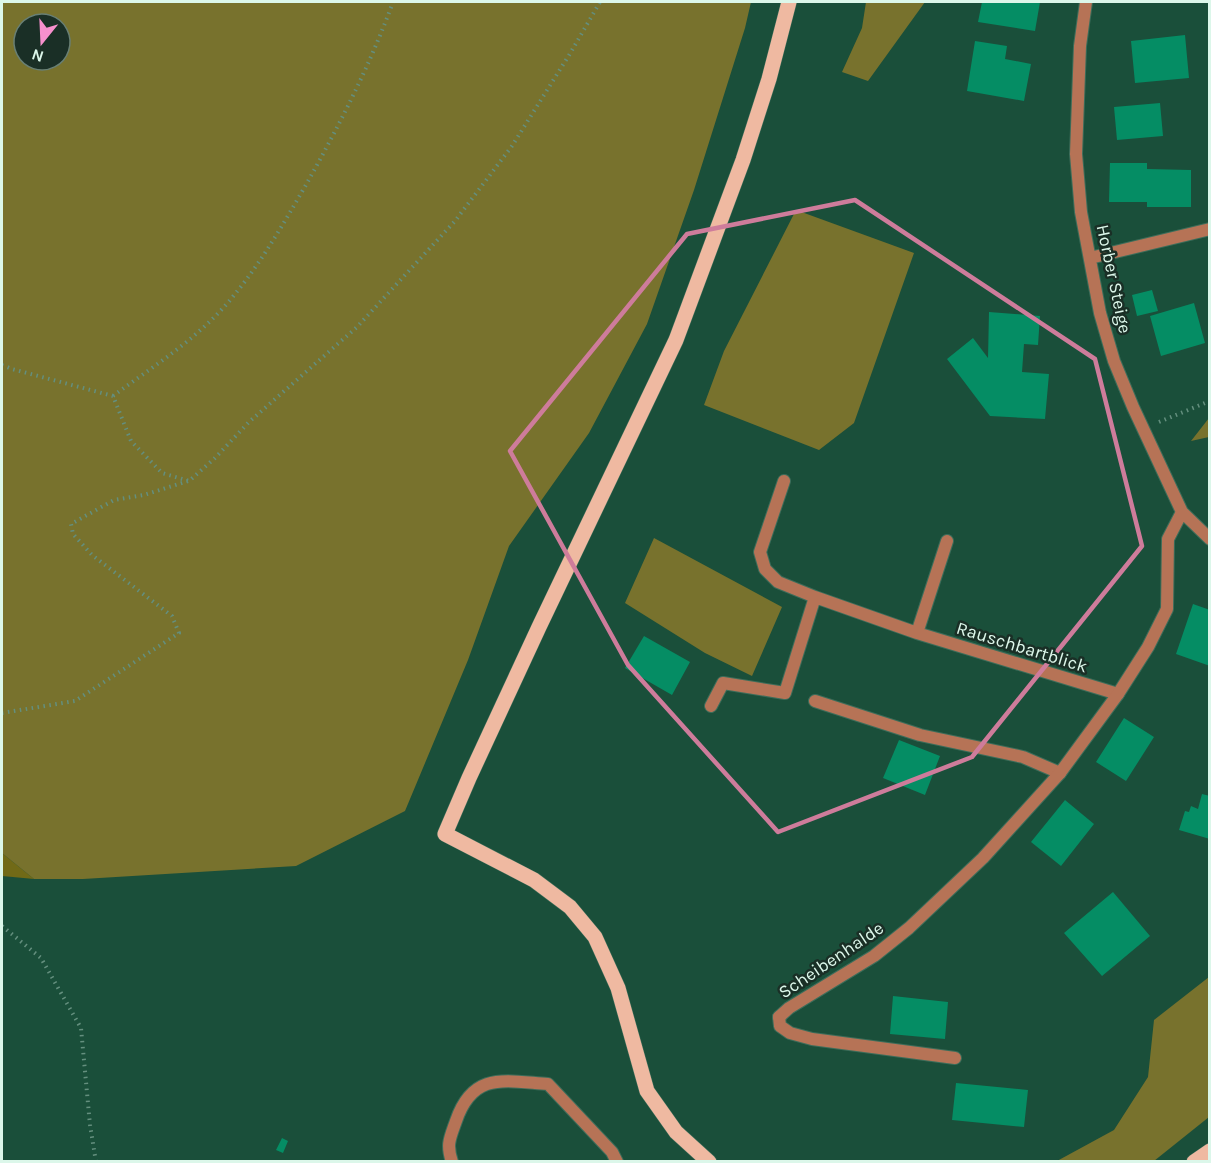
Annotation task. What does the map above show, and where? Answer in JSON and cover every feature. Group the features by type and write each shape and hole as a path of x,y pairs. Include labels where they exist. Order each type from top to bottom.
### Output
{"main road":[{"path":"709,1161 676,1132 647,1091 618,988 595,937 570,907 534,880 445,834 499,713 676,340 743,160 769,79 789,2"},
{"path":"1194,1161 1209,1151"}],"street":[{"name":"Horber Steige","path":"1086,2 1080,57 1076,154 1081,212 1100,314 1114,361 1133,407 1182,512 1209,539"},
{"path":"1089,258 1209,229"},
{"name":"Rauschbartblick","path":"784,482 760,552 765,569 778,582 917,633 1118,694"},
{"name":"Scheibenhalde","path":"955,1058 812,1039 790,1033 780,1026 779,1017 789,1008 874,956 909,928 982,858 1060,773 1118,694 1148,647 1167,609 1168,539 1182,512"},
{"path":"917,633 947,541"},
{"path":"711,706 723,683 785,693 815,597"},
{"path":"815,701 920,735 1023,757 1060,773"},
{"path":"452,1161 447,1146 461,1106 474,1089 500,1080 548,1084 612,1152 617,1161"}],"path":[{"path":"113,396 189,341 235,295 285,221 342,121 382,33 393,2"},
{"path":"2,713 75,701 179,633 172,616 92,555 73,534 71,524 114,500 144,495 189,481 215,458 249,422 357,327 455,221 512,147 600,2"},
{"path":"2,364 12,369 113,396"},
{"path":"113,396 131,441 162,473 189,481"},
{"path":"1144,428 1209,401"},
{"path":"2,926 41,958 81,1028 90,1125 96,1161"}],"highlighted area":[{"path":"855,200 1095,359 1142,546 972,757 778,832 628,665 510,451 687,234"}],"shaded area":[{"path":"2,2 751,2 745,28 694,190 647,324 589,433 509,546 468,660 405,811 296,866 83,879 34,879 2,853"},
{"path":"866,2 925,2 868,81 842,72 862,28"},
{"path":"796,210 914,253 854,423 819,450 704,405 724,351"},
{"path":"1209,418 1209,437 1191,441"},
{"path":"654,538 782,607 752,676 705,653 625,603"},
{"path":"2,853 34,879 2,876"},
{"path":"1209,977 1209,1117 1154,1161 1057,1161 1114,1130 1148,1077 1154,1020"}],"building":[{"path":"982,2 1040,2 1035,31 978,22"},
{"path":"1185,35 1189,78 1135,83 1131,41"},
{"path":"975,41 1007,46 1005,59 1031,64 1024,101 967,91"},
{"path":"1160,103 1163,136 1117,140 1114,107"},
{"path":"1110,163 1147,163 1147,169 1191,170 1191,207 1147,207 1147,202 1109,202"},
{"path":"1152,290 1158,311 1137,316 1132,295"},
{"path":"1194,303 1205,343 1161,356 1150,316"},
{"path":"989,312 1040,316 1038,345 1024,344 1022,372 1049,374 1045,419 990,416 947,359 973,338 988,358"},
{"path":"1193,604 1210,610 1210,666 1176,654"},
{"path":"644,636 690,662 672,695 625,668"},
{"path":"1124,718 1154,737 1126,781 1096,762"},
{"path":"899,740 940,756 925,795 883,778"},
{"path":"1202,794 1210,796 1210,839 1179,830 1185,811 1189,812 1191,806 1198,809"},
{"path":"1065,800 1094,824 1061,866 1031,842"},
{"path":"1113,892 1150,936 1102,976 1064,933"},
{"path":"893,996 948,1002 945,1039 890,1034"},
{"path":"956,1083 1028,1090 1024,1127 952,1120"},
{"path":"282,1138 288,1141 283,1153 276,1150"}]}
